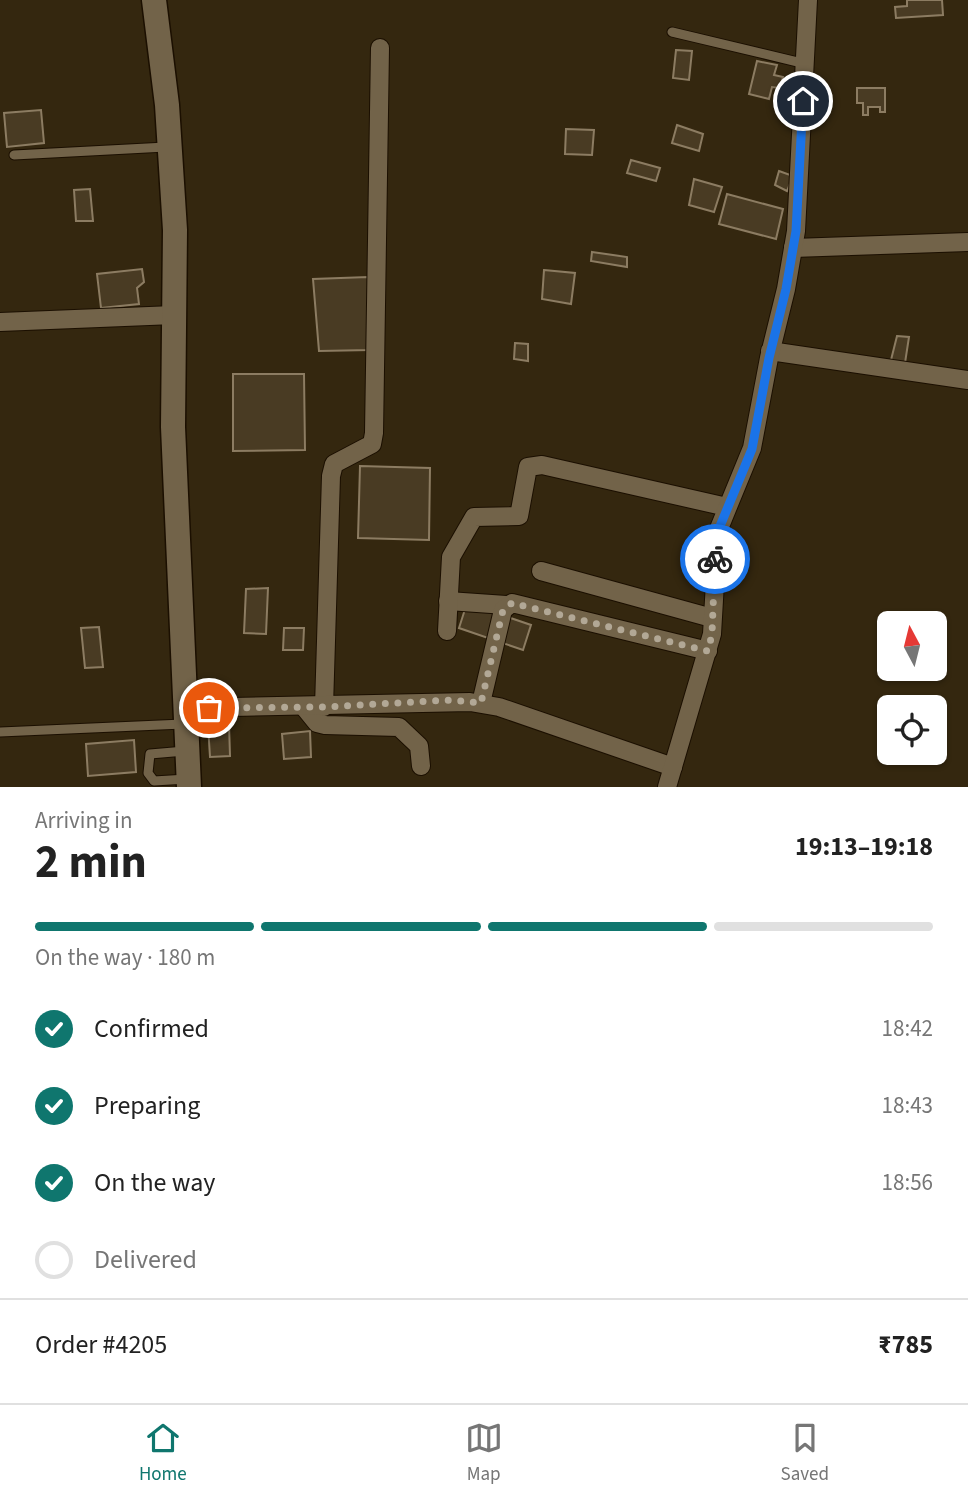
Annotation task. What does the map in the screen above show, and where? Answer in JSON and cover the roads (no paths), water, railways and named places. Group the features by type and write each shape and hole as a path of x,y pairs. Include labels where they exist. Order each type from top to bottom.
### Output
{"street":[{"path":"154,0 170,147 175,230 173,427 188,783"},
{"path":"667,787 708,651 715,553 727,507 752,449 793,247 808,0"},
{"path":"324,707 331,476 334,464 346,455 372,444 374,433 380,48"},
{"path":"793,247 968,242"},
{"path":"0,322 174,315"},
{"path":"770,351 968,380"},
{"path":"447,631 452,557 470,520 478,516 519,516 528,467 542,465 727,507"},
{"path":"541,571 712,618"},
{"path":"449,601 506,605 519,603 708,651"},
{"path":"481,703 506,605"},
{"path":"186,716 451,700 481,703 673,767"},
{"path":"304,707 317,723 325,725 399,727 419,746 421,766"}],"lane":[{"path":"673,32 806,64"},
{"path":"14,155 170,147"},
{"path":"0,733 186,716"},
{"path":"187,751 150,754 148,773 154,781 188,783"}]}
